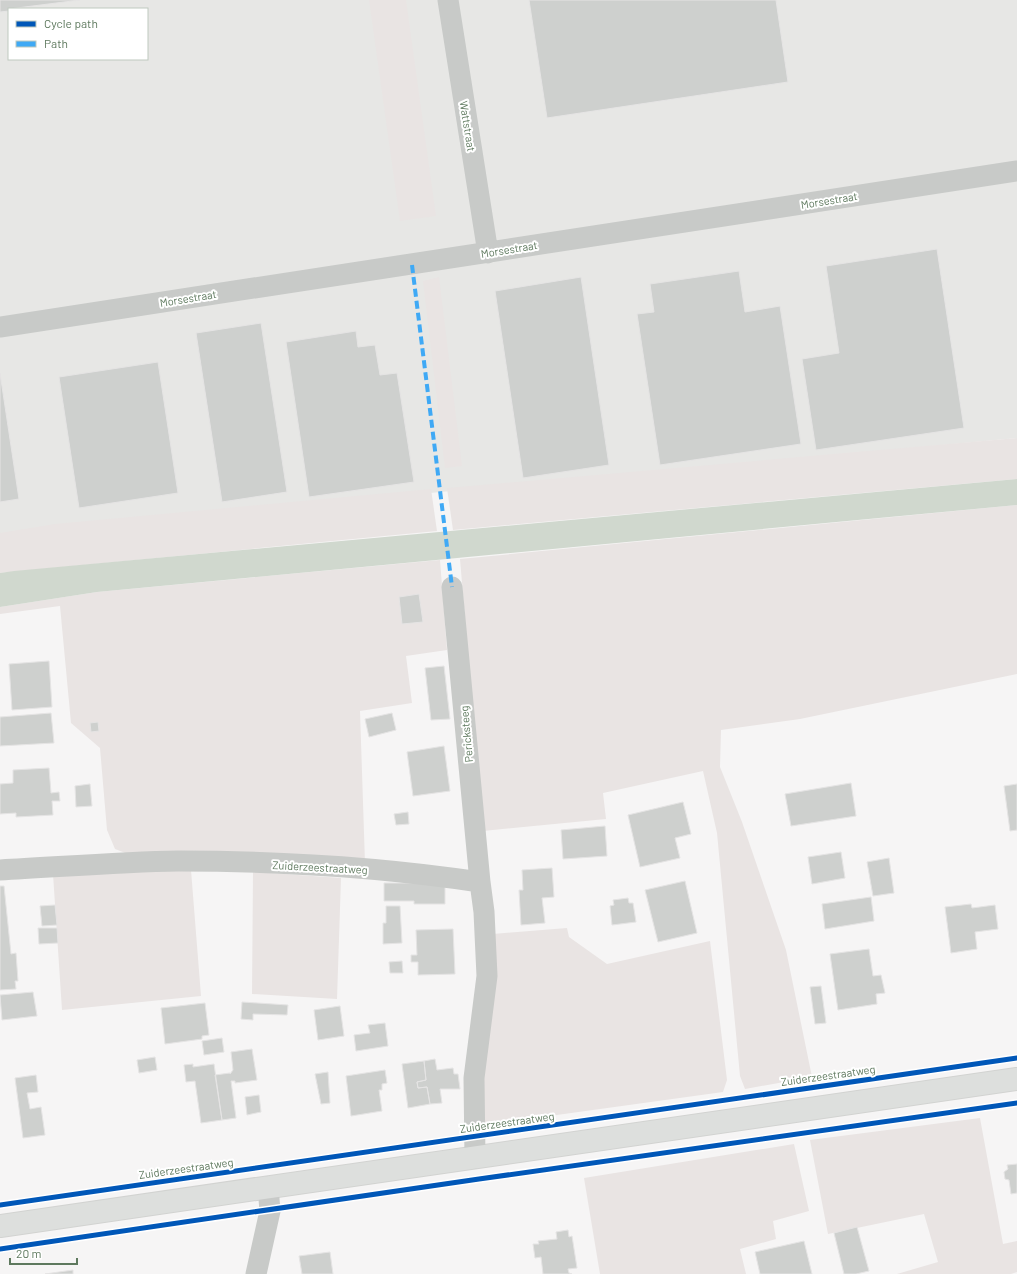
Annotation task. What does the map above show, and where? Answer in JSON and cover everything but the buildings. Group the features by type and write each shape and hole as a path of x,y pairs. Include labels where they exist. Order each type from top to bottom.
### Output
{"main road":[{"path":"0,1226 1017,1079"}],"street":[{"name":"Wattstraat","path":"448,0 488,253"},
{"name":"Morsestraat","path":"0,326 488,253 1017,171"},
{"name":"Pericksteeg","path":"452,587 480,882"},
{"name":"Zuiderzeestraatweg","path":"0,870 178,861 279,864 375,870 435,875 480,882 484,912 487,976 474,1078 475,1158"},
{"path":"256,1274 270,1211 268,1187"}],"shaded area":[{"path":"0,0 1017,0 1017,438 24,531 0,535"},
{"path":"369,0 406,0 436,216 400,221"},
{"path":"439,277 462,466 445,468 423,281"},
{"path":"1017,438 1017,479 453,530 447,488"},
{"path":"1017,479 1017,505 97,592 0,607 0,573 14,571"},
{"path":"431,489 437,531 0,573 0,533 55,524"},
{"path":"1017,505 1017,674 800,719 721,730 720,767 742,822 786,950 812,1077 745,1089 740,1076 717,833 703,771 603,793 606,819 483,831 460,559"},
{"path":"440,560 447,650 406,656 412,703 360,711 365,863 136,857 115,849 107,830 100,748 71,723 60,606 0,614 0,607 97,592"},
{"path":"191,870 201,996 62,1010 53,874"},
{"path":"253,872 341,878 337,999 252,994"},
{"path":"567,928 569,937 607,964 710,941 727,1080 723,1092 484,1125 480,1104 493,934"},
{"path":"980,1118 1003,1244 1017,1241 1017,1272 1011,1274 897,1274 938,1262 924,1214 828,1234 810,1140"},
{"path":"794,1144 809,1211 773,1221 776,1239 740,1249 746,1274 600,1274 584,1178"}],"marked path":[{"path":"412,265 452,587"}],"cycle path":[{"path":"0,1205 1017,1058"},
{"path":"0,1249 479,1179 1017,1103"}]}
